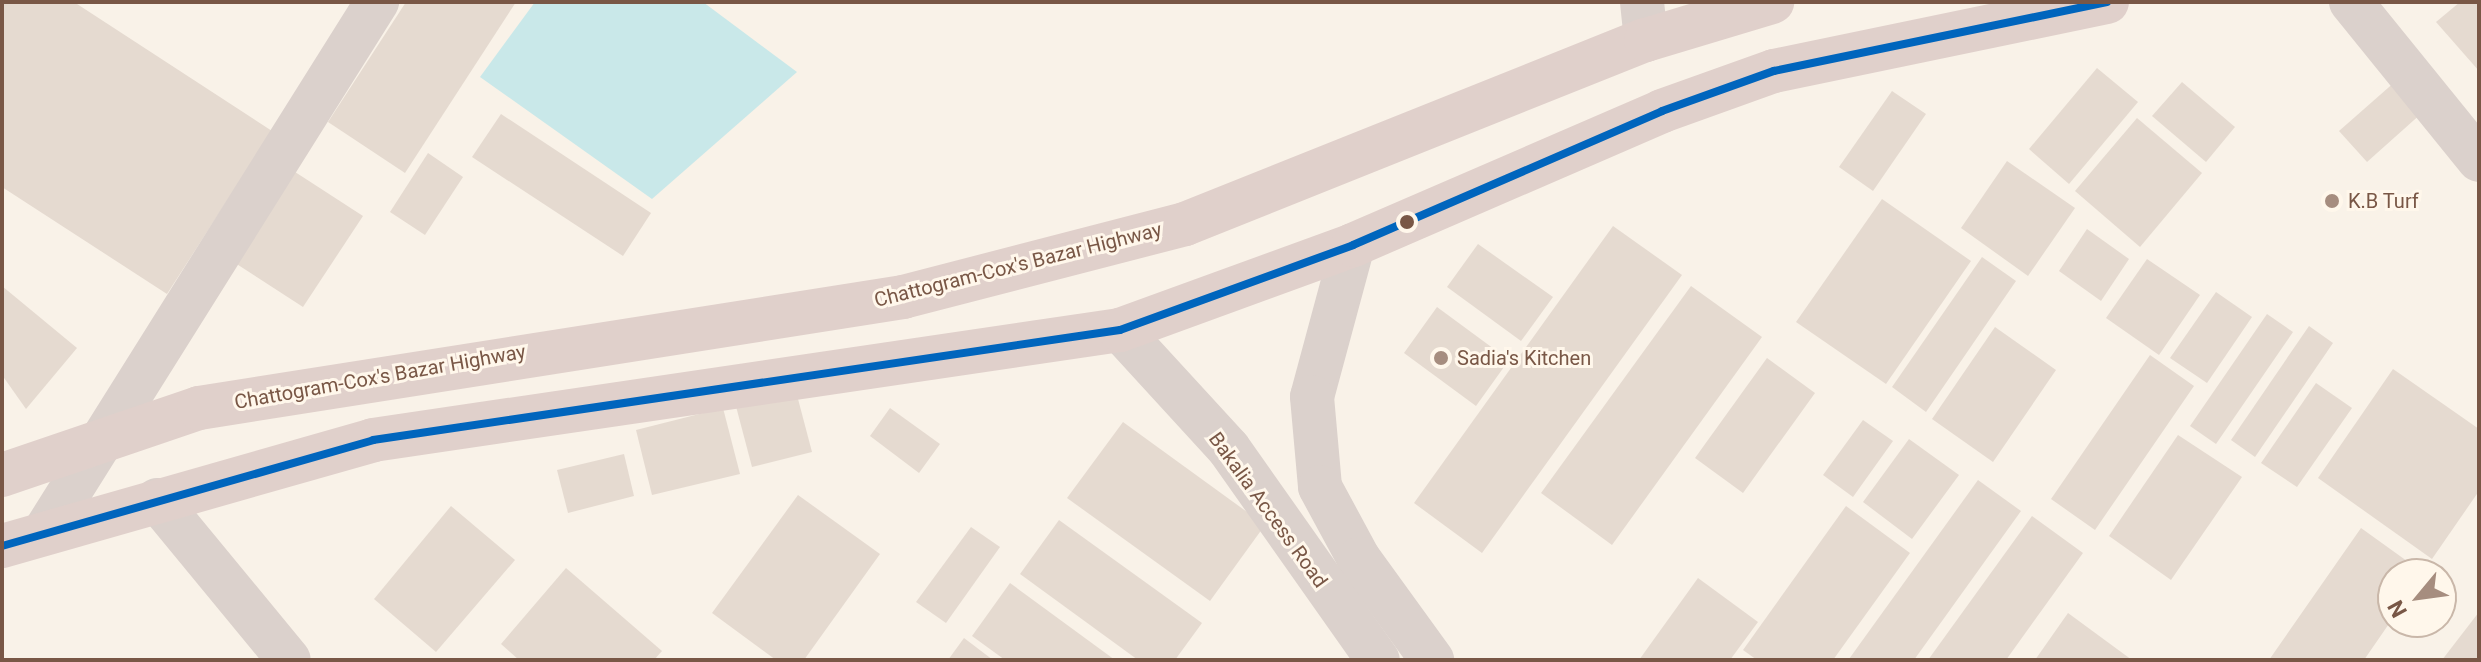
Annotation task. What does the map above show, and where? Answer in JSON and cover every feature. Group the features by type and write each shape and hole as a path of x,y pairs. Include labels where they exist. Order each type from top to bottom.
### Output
{"highway":[{"name":"Chattogram-Cox's Bazar Highway","path":"2,475 199,408 903,297 1170,228 1644,21 1772,2"},
{"path":"2,546 45,531 373,440 1120,330 1353,245 1662,111 1774,71 2107,2"}],"street":[{"path":"45,531 377,2"},
{"path":"2351,2 2479,160"},
{"path":"1353,245 1312,397 1320,487 1432,660"},
{"name":"Bakalia Access Road","path":"1120,330 1229,449 1287,536 1378,660"},
{"path":"157,500 289,660"},
{"path":"1287,536 1329,504"}],"water":[{"path":"535,2 703,2 797,72 652,199 480,77"}],"building":[{"path":"2,2 74,2 272,131 167,294 2,187"},
{"path":"406,2 516,2 405,173 328,122"},
{"path":"2460,2 2479,2 2479,71 2436,22"},
{"path":"2097,68 2138,102 2069,184 2029,149"},
{"path":"2405,73 2432,104 2367,162 2339,131"},
{"path":"2182,82 2235,127 2206,162 2152,116"},
{"path":"1892,91 1926,114 1873,191 1839,167"},
{"path":"501,114 651,213 623,256 472,157"},
{"path":"2137,118 2202,173 2140,247 2075,191"},
{"path":"428,153 463,177 425,235 390,212"},
{"path":"2007,161 2075,208 2028,276 1961,228"},
{"path":"292,170 363,216 303,307 232,261"},
{"path":"1882,199 1971,261 1886,384 1796,322"},
{"path":"1613,226 1682,275 1482,553 1414,503"},
{"path":"2087,229 2129,259 2101,301 2059,271"},
{"path":"1478,244 1553,297 1521,341 1447,287"},
{"path":"1982,257 2016,281 1926,412 1892,387"},
{"path":"2147,259 2200,295 2159,355 2106,318"},
{"path":"2,286 77,348 26,409 2,375"},
{"path":"1691,286 1762,337 1612,545 1541,493"},
{"path":"2216,292 2252,317 2207,383 2170,358"},
{"path":"1437,307 1509,360 1476,406 1404,353"},
{"path":"2267,314 2293,332 2216,444 2190,426"},
{"path":"2309,326 2333,343 2255,457 2231,440"},
{"path":"1995,327 2056,370 1993,462 1932,419"},
{"path":"2150,355 2194,386 2095,530 2051,499"},
{"path":"1767,358 1815,393 1743,493 1695,458"},
{"path":"2393,369 2479,429 2479,491 2433,558 2318,478"},
{"path":"793,380 812,452 752,467 733,395"},
{"path":"2316,383 2352,408 2297,487 2261,463"},
{"path":"723,408 740,474 652,495 636,430"},
{"path":"890,408 940,444 919,473 870,436"},
{"path":"1863,420 1893,441 1853,497 1823,475"},
{"path":"1123,422 1265,525 1210,601 1067,498"},
{"path":"2178,435 2242,477 2171,580 2109,536"},
{"path":"1909,439 1959,475 1912,539 1863,502"},
{"path":"624,454 634,496 568,513 557,470"},
{"path":"1978,480 2021,511 1914,660 1849,659"},
{"path":"798,495 880,554 804,660 776,660 712,613"},
{"path":"451,506 515,560 436,652 374,599"},
{"path":"1846,506 1910,553 1833,660 1757,660 1743,650"},
{"path":"2032,516 2083,553 2006,660 1928,660"},
{"path":"1059,520 1202,623 1175,660 1138,660 1020,574"},
{"path":"971,527 1000,547 946,623 916,602"},
{"path":"2361,528 2403,558 2377,558 2379,638 2364,660 2269,660"},
{"path":"566,568 662,651 654,660 519,660 501,644"},
{"path":"1698,578 1758,622 1730,660 1639,660"},
{"path":"1010,583 1115,660 1005,660 972,636"},
{"path":"2479,612 2479,660 2442,660"},
{"path":"2068,613 2132,660 2035,660"},
{"path":"964,638 993,660 948,660"}],"transit line":[{"path":"2,546 373,440 1120,330 1353,245 1662,111 1774,71 2107,2"}],"place":[{"name":"K.B Turf","path":"2332,201"},
{"name":"Sadia's Kitchen","path":"1441,358"}]}
